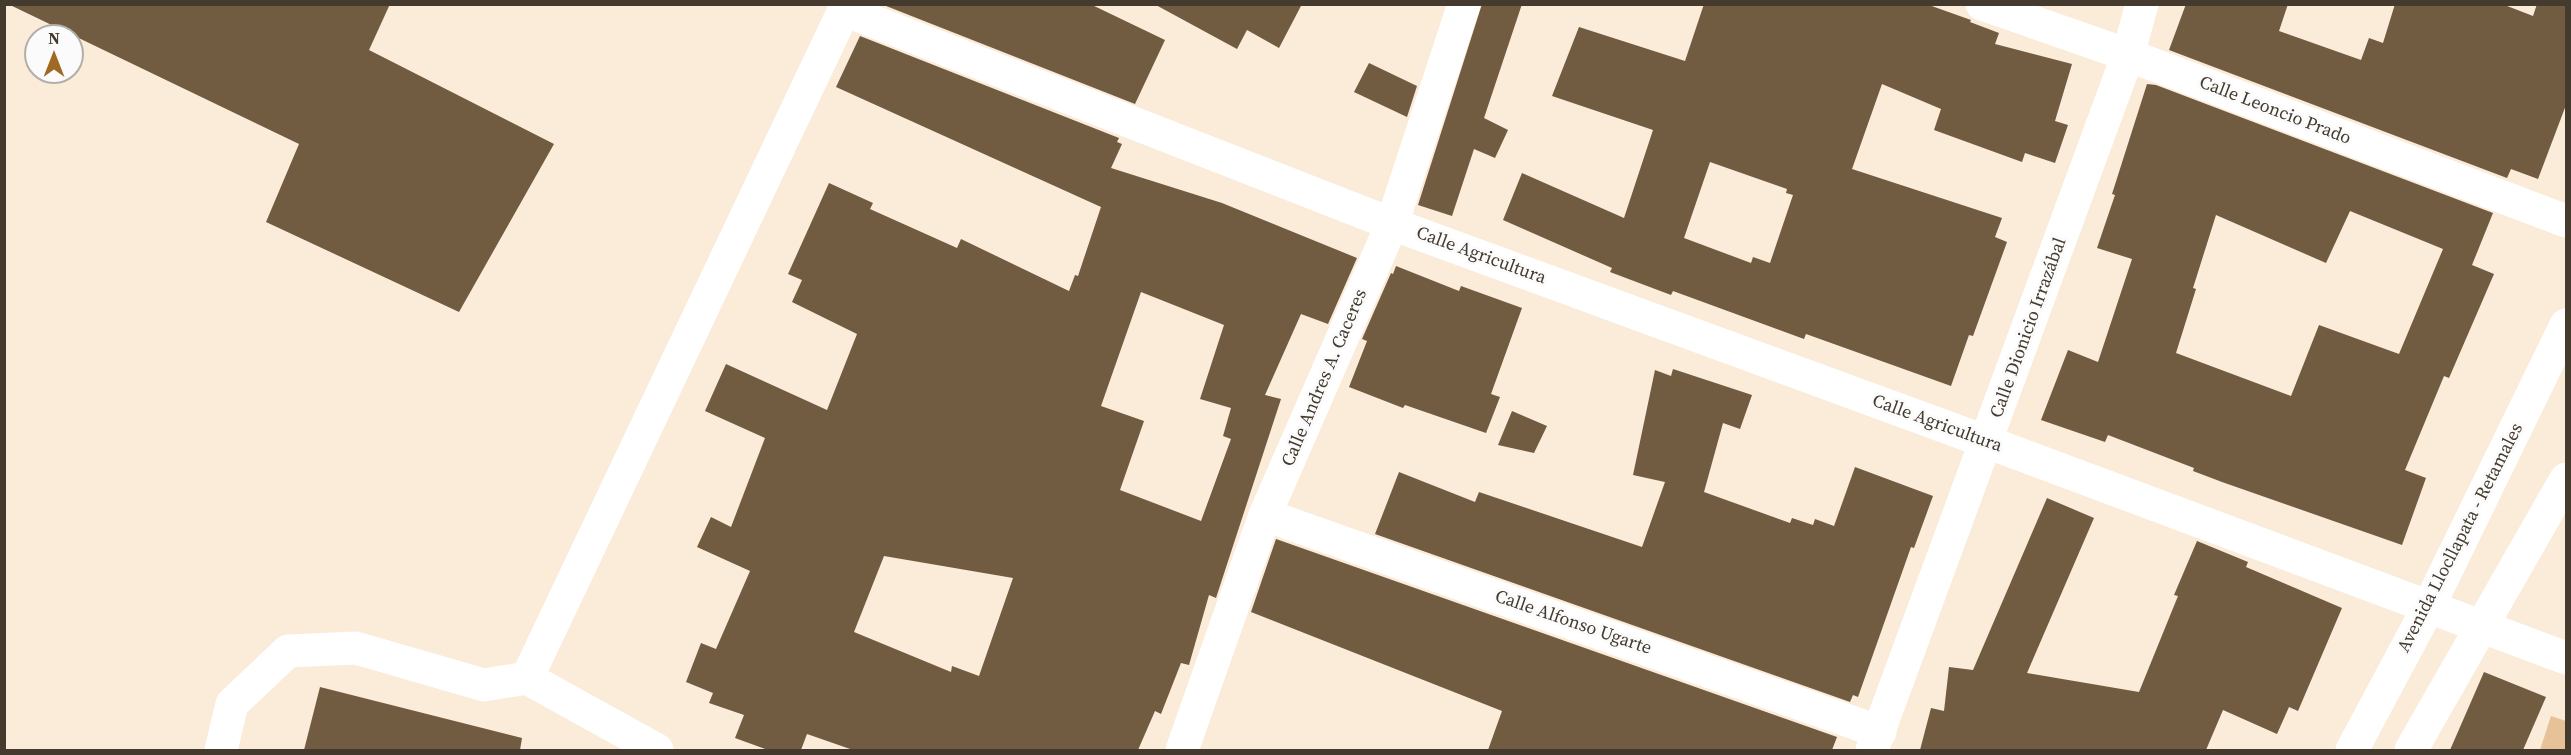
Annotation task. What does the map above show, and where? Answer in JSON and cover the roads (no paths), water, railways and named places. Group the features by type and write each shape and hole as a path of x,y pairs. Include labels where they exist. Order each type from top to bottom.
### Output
{"street":[{"name":"Calle Andres A. Caceres","path":"1182,750 1266,515 1392,224 1464,4"},
{"name":"Calle Leoncio Prado","path":"1982,4 2128,55 2566,221"},
{"name":"Calle Dionicio Irrazábal","path":"1876,741 2128,55 2142,4"},
{"name":"Calle Agricultura","path":"846,7 1392,224 1987,442 2566,658"},
{"path":"527,678 846,7"},
{"name":"Avenida Llocllapata - Retamales","path":"2352,750 2427,608 2566,325"},
{"path":"2411,750 2566,479"},
{"name":"Calle Alfonso Ugarte","path":"1266,515 1876,741"},
{"path":"221,750 232,704 288,651 356,648 484,685 527,678 657,750"}]}
